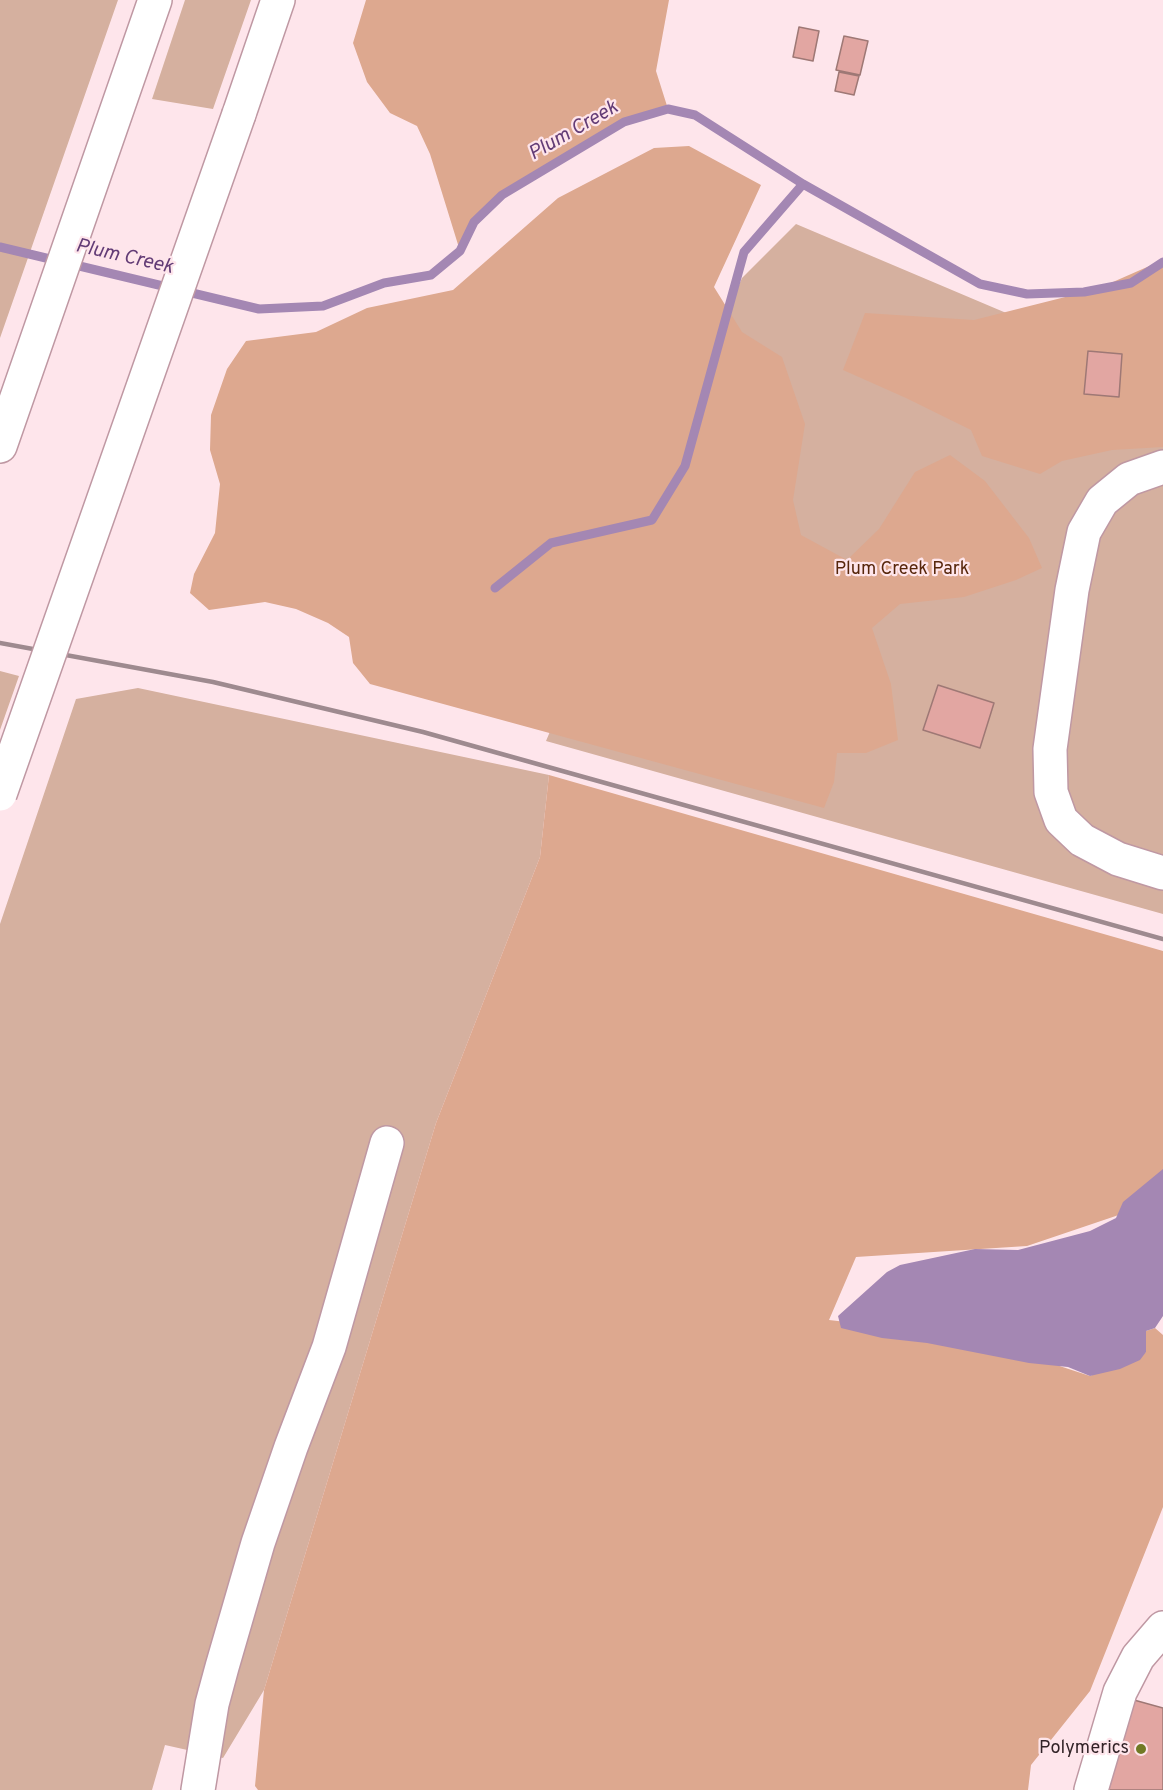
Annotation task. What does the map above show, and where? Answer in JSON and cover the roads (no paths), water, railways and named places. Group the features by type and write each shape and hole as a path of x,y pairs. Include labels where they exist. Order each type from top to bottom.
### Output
{"main road":[{"path":"0,446 155,0"},
{"path":"0,794 278,0"},
{"path":"1163,466 1129,479 1102,501 1084,532 1072,590 1050,749 1051,792 1061,820 1082,840 1118,859 1163,873"},
{"path":"198,1790 212,1704 258,1543 329,1347 387,1143"},
{"path":"1091,1790 1120,1692 1138,1657 1163,1628"}],"waterway":[{"name":"Plum Creek","path":"0,247 259,309 323,306 384,283 431,275 460,251 474,222 502,195 624,122 668,109 695,115 803,184 980,284 1027,294 1084,292 1131,283 1163,262"},
{"path":"495,588 551,543 652,520 685,466 744,252 803,184"}],"railway":[{"path":"0,643 213,682 423,732 1163,939"}],"place":[{"name":"Polymerics","path":"1141,1749"}],"park label":[{"name":"Plum Creek Park","path":"902,570"}]}
